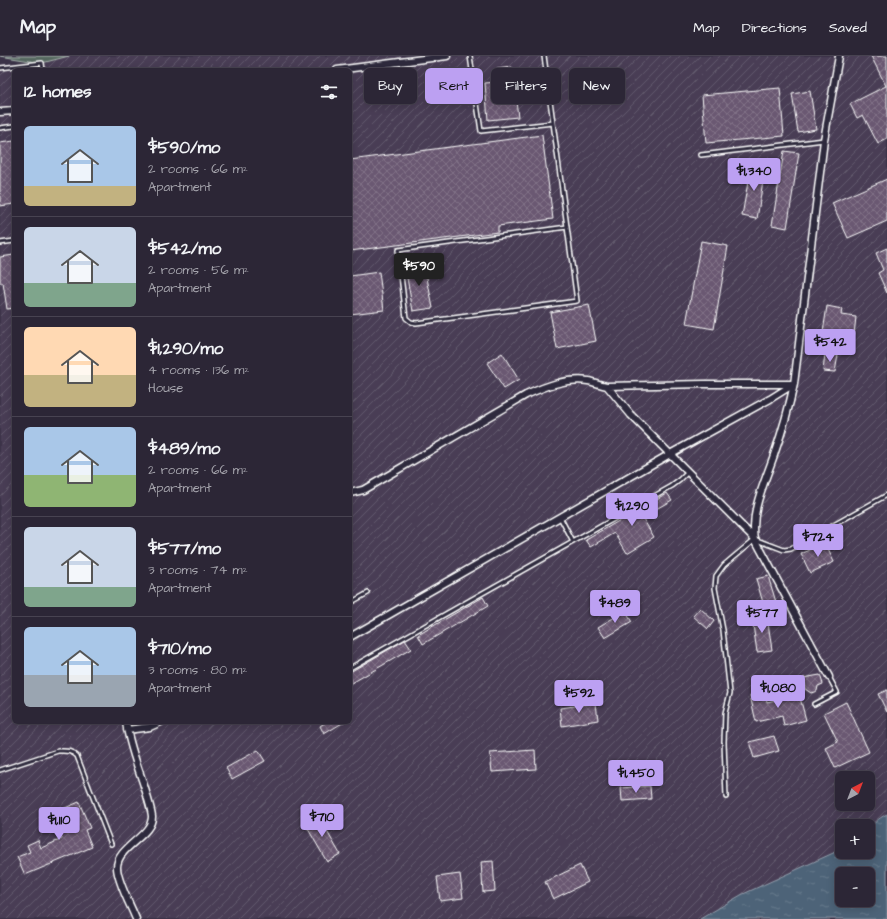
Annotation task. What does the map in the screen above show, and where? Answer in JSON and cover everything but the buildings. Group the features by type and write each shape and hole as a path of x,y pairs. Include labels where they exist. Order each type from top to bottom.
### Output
{"street":[{"path":"352,68 448,56"},
{"path":"755,539 753,528 756,510 789,408 794,384 824,140 839,56"},
{"path":"0,112 12,111"},
{"path":"352,493 363,490 526,395 548,385 588,381 607,386 794,384"},
{"path":"352,636 794,384"},
{"path":"607,386 631,415 755,539 828,677"},
{"path":"126,724 152,818 149,827 119,859 117,867 120,880 136,919"},
{"path":"127,730 150,727 157,724"}],"lane":[{"path":"470,56 481,131 553,123"},
{"path":"544,56 577,301 416,323 411,322 406,318 398,250 567,227"},
{"path":"0,68 42,63 43,68"},
{"path":"0,128 12,126"},
{"path":"701,154 824,140"},
{"path":"0,243 12,241"},
{"path":"352,667 672,486 688,472"},
{"path":"726,797 724,742 725,713 730,693 723,630 715,588 716,576 724,565 755,539 784,550 791,549 887,495"},
{"path":"560,517 573,542"},
{"path":"352,602 368,593"},
{"path":"814,704 837,692 828,677"},
{"path":"0,770 58,751 67,750 73,752 77,756 111,844"}],"shaded area":[{"path":"69,56 887,56 887,814 878,819 875,823 875,819 835,819 835,852 741,895 700,919 0,919 0,68 42,63"}],"green space":[{"path":"0,56 69,56 42,63"}],"water":[{"path":"887,814 887,919 700,919 741,895 835,852 835,859 875,859 876,821"}]}
